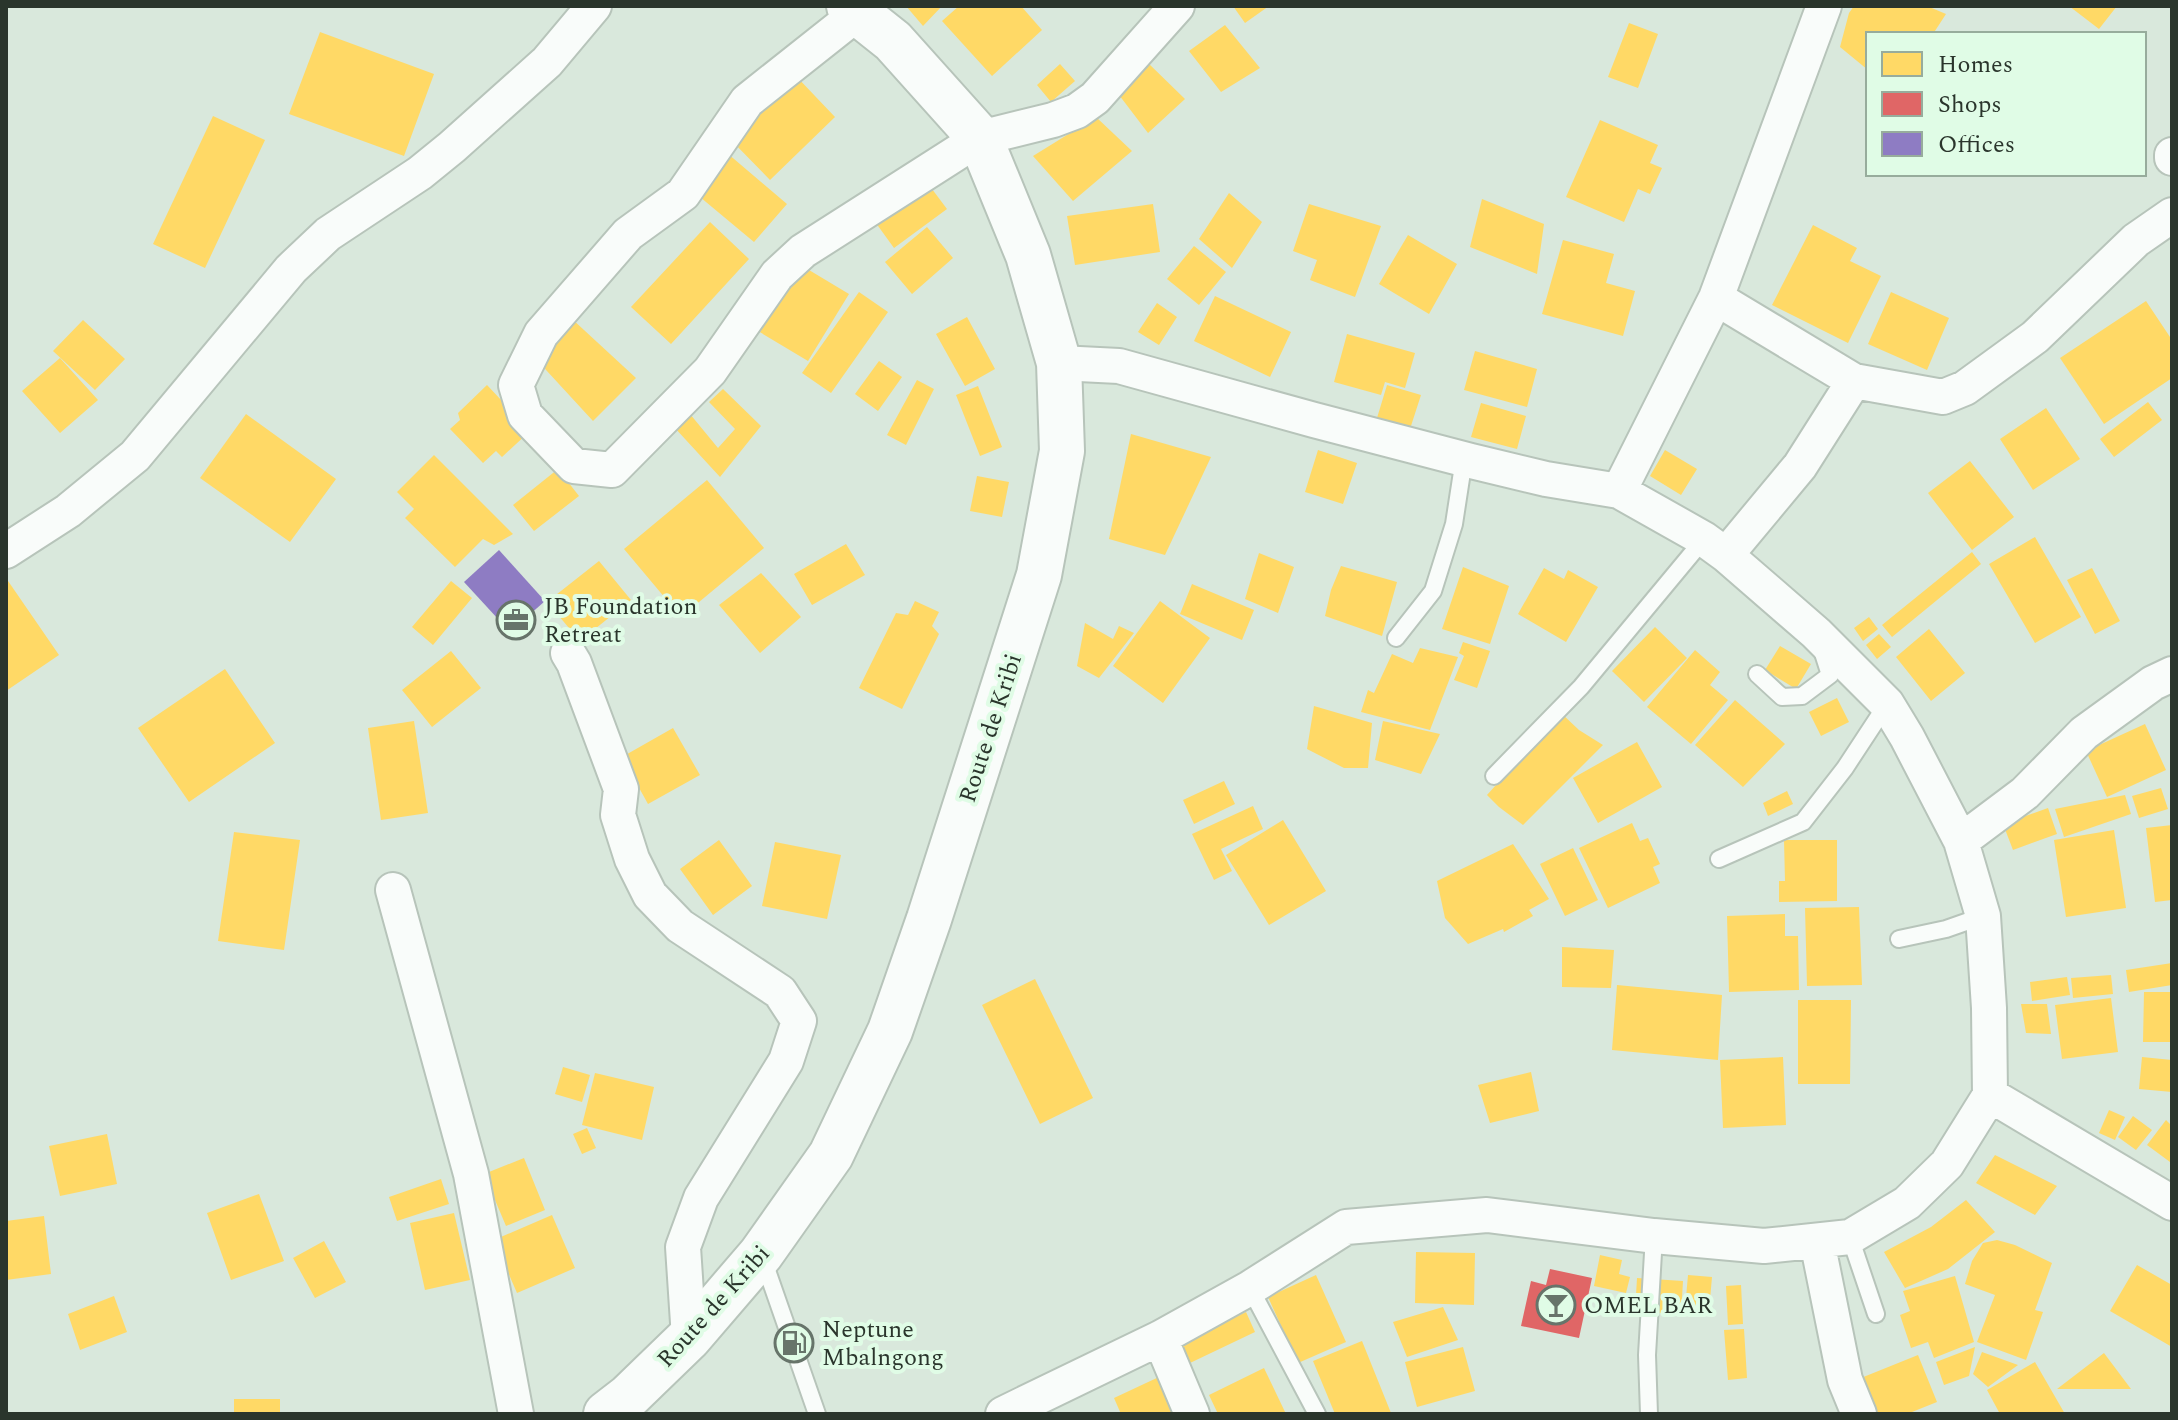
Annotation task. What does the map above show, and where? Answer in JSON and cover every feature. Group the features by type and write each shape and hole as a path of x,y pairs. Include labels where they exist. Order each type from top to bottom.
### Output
{"main road":[{"name":"Route de Kribi","path":"606,1414 689,1338 761,1254 831,1155 890,1031 1039,575 1062,451 1059,363 1028,255 980,138 893,41 853,10"}],"street":[{"path":"6,551 68,511 135,456 291,269 328,234 420,173 452,147 547,62 594,6"},
{"path":"853,10 747,101 683,194 628,234 541,334 516,385 525,415 574,466 612,470 710,371 777,275 803,251 980,138 1077,111 1095,98 1177,6"},
{"path":"1619,491 1716,298 1824,6"},
{"path":"1716,298 1854,381 1943,397 1965,388 2035,337 2136,240 2172,215"},
{"path":"1003,1414 1160,1338 1250,1288 1346,1227 1487,1215 1764,1246 1834,1239 1907,1203 1947,1164 1990,1095 1989,1008 1983,916 1961,841 1887,704 1816,633 1715,547 1619,491 1546,479 1464,459 1119,366 1059,363"},
{"path":"1715,547 1800,466 1854,381"},
{"path":"568,653 621,789 618,815 632,859 650,895 680,926 780,992 799,1021 786,1061 701,1198 683,1247 689,1338"},
{"path":"1961,841 2025,793 2084,733 2153,683 2172,674"},
{"path":"393,890 471,1174 516,1414"},
{"path":"1990,1095 2172,1203"},
{"path":"1834,1239 1845,1380 1859,1414"},
{"path":"1160,1338 1192,1414"}],"lane":[{"path":"1396,638 1433,591 1454,524 1464,459"},
{"path":"1494,776 1715,547"},
{"path":"1757,674 1782,697 1802,696 1830,675 1816,633"},
{"path":"1719,859 1803,822 1845,768 1887,704"},
{"path":"1899,939 1946,929 1983,916"},
{"path":"1649,1414 1647,1355 1654,1236"},
{"path":"1834,1239 1876,1314"},
{"path":"761,1254 817,1414"},
{"path":"1250,1288 1317,1414"}],"building: Homes":[{"path":"906,6 942,6 923,26"},
{"path":"959,6 1021,6 1042,30 992,76 942,21"},
{"path":"1233,6 1269,6 1245,23"},
{"path":"1854,6 1927,6 1946,14 1934,32 1866,32 1866,68 1840,47 1849,13"},
{"path":"2069,6 2117,6 2099,29"},
{"path":"1629,23 1658,34 1638,88 1608,77"},
{"path":"1225,25 1260,68 1221,92 1189,51"},
{"path":"320,32 434,74 404,156 289,114"},
{"path":"1146,61 1185,99 1148,133 1116,91"},
{"path":"1060,64 1075,81 1051,102 1037,85"},
{"path":"795,75 835,117 770,180 729,138"},
{"path":"213,116 265,140 205,268 153,244"},
{"path":"1096,117 1132,151 1073,201 1033,156"},
{"path":"1600,120 1658,145 1650,163 1662,168 1650,194 1638,189 1624,222 1566,197"},
{"path":"727,153 787,204 754,242 694,192"},
{"path":"926,181 947,209 894,248 873,219"},
{"path":"1229,193 1262,222 1232,268 1199,239"},
{"path":"1482,199 1544,224 1537,274 1470,247"},
{"path":"1153,204 1160,252 1075,265 1067,216"},
{"path":"1309,204 1381,226 1355,297 1310,280 1317,260 1293,251"},
{"path":"710,222 749,259 671,344 631,307"},
{"path":"1813,225 1857,248 1850,261 1881,276 1848,343 1772,305"},
{"path":"927,227 953,258 912,294 885,262"},
{"path":"1408,235 1457,264 1429,314 1379,284"},
{"path":"1563,240 1614,254 1606,283 1635,291 1623,336 1542,314"},
{"path":"1194,246 1226,272 1199,305 1167,279"},
{"path":"799,264 849,294 808,361 758,331"},
{"path":"859,292 888,312 831,393 802,373"},
{"path":"1891,292 1949,318 1927,370 1868,344"},
{"path":"1215,296 1291,332 1270,377 1194,341"},
{"path":"2146,301 2172,340 2172,378 2104,424 2060,358"},
{"path":"1157,303 1177,317 1159,345 1138,332"},
{"path":"967,317 995,369 965,386 936,334"},
{"path":"571,318 636,378 593,421 535,358"},
{"path":"83,320 125,359 95,390 53,351"},
{"path":"1347,334 1415,353 1405,388 1385,382 1381,395 1334,382"},
{"path":"1475,351 1537,369 1527,407 1464,390"},
{"path":"60,358 98,400 60,433 22,391"},
{"path":"879,361 902,377 878,411 855,394"},
{"path":"917,380 934,389 906,445 887,435"},
{"path":"487,385 530,431 502,457 496,451 483,463 450,429 460,420 458,413"},
{"path":"1387,385 1421,395 1410,429 1377,418"},
{"path":"978,386 1002,447 980,456 956,395"},
{"path":"723,389 761,426 720,477 674,427 690,414 718,448 735,429 709,402"},
{"path":"2148,402 2162,420 2114,457 2100,439"},
{"path":"1481,403 1526,416 1517,449 1471,437"},
{"path":"2046,408 2080,459 2033,490 2000,439"},
{"path":"246,414 336,479 290,542 200,478"},
{"path":"1131,434 1211,457 1165,555 1109,539"},
{"path":"1318,450 1357,463 1343,504 1305,492"},
{"path":"1665,450 1697,469 1681,495 1650,476"},
{"path":"434,455 513,534 494,545 483,539 455,567 405,518 414,509 397,492"},
{"path":"1970,461 2014,517 1972,550 1928,493"},
{"path":"558,469 579,496 534,531 513,505"},
{"path":"977,476 1009,482 1002,517 970,511"},
{"path":"707,480 764,548 681,617 624,549"},
{"path":"2035,537 2081,617 2035,643 1989,564"},
{"path":"846,544 865,575 812,605 794,574"},
{"path":"1972,552 1981,564 1892,637 1882,625"},
{"path":"1259,553 1294,567 1278,613 1245,599"},
{"path":"599,561 631,600 580,641 547,602"},
{"path":"1341,566 1397,582 1382,636 1325,616"},
{"path":"1463,567 1509,586 1490,644 1442,629"},
{"path":"1544,568 1564,579 1568,570 1598,587 1566,642 1518,614"},
{"path":"2092,568 2120,621 2095,634 2067,580"},
{"path":"761,573 801,617 760,653 719,605"},
{"path":"6,578 59,655 6,691"},
{"path":"451,581 472,598 433,645 412,627"},
{"path":"1192,584 1254,610 1242,640 1180,614"},
{"path":"915,601 939,612 932,626 939,634 902,709 859,688 896,613 908,615"},
{"path":"1160,601 1210,638 1163,703 1113,666"},
{"path":"1869,617 1878,629 1863,641 1854,628"},
{"path":"1085,623 1113,639 1119,626 1134,633 1099,678 1077,666"},
{"path":"1655,627 1687,658 1644,702 1612,671"},
{"path":"1929,629 1965,673 1931,701 1896,657"},
{"path":"1879,634 1891,647 1877,659 1866,645"},
{"path":"1463,642 1490,651 1477,688 1454,680 1464,656 1459,653"},
{"path":"1780,646 1811,664 1796,689 1765,670"},
{"path":"1420,648 1458,657 1430,730 1361,712 1368,690 1374,693 1392,654 1413,663"},
{"path":"1695,650 1720,672 1710,685 1728,700 1691,744 1647,707"},
{"path":"451,651 481,688 432,727 402,690"},
{"path":"225,669 275,743 189,802 138,728"},
{"path":"1837,698 1849,722 1821,736 1809,712"},
{"path":"1735,700 1785,744 1743,787 1695,745"},
{"path":"1314,706 1372,723 1368,768 1344,768 1307,749"},
{"path":"1561,713 1579,730 1603,745 1523,825 1487,795"},
{"path":"414,721 428,813 381,820 368,728"},
{"path":"1383,721 1440,734 1421,774 1375,760"},
{"path":"2145,724 2166,770 2107,797 2086,751"},
{"path":"673,728 700,775 648,804 622,757"},
{"path":"1637,742 1662,787 1598,823 1573,778"},
{"path":"1224,781 1235,804 1194,824 1183,800"},
{"path":"2161,788 2168,809 2139,818 2132,796"},
{"path":"1787,791 1793,804 1768,816 1763,803"},
{"path":"2125,795 2131,814 2064,837 2055,809"},
{"path":"1253,806 1263,829 1221,849 1232,871 1214,880 1192,834"},
{"path":"2048,808 2057,834 2013,850 2003,824"},
{"path":"1283,820 1326,891 1269,925 1226,855"},
{"path":"1632,823 1640,841 1648,838 1660,864 1653,867 1660,883 1608,908 1579,848"},
{"path":"2172,825 2172,900 2155,902 2146,828"},
{"path":"2114,830 2126,908 2066,917 2054,840"},
{"path":"234,832 300,840 284,950 218,941"},
{"path":"719,840 752,886 713,915 680,869"},
{"path":"1784,840 1837,840 1837,901 1779,902 1779,881 1785,881"},
{"path":"775,842 841,855 827,919 762,906"},
{"path":"1513,844 1549,899 1529,910 1533,916 1504,932 1503,929 1468,944 1445,918 1437,881"},
{"path":"1573,848 1598,900 1565,916 1540,864"},
{"path":"1859,907 1862,985 1807,986 1805,908"},
{"path":"1785,914 1785,936 1798,936 1799,990 1729,992 1727,916"},
{"path":"1562,947 1614,950 1611,988 1562,987"},
{"path":"2172,963 2172,985 2129,992 2126,970"},
{"path":"2111,975 2113,994 2073,998 2071,978"},
{"path":"2067,977 2070,995 2032,1001 2030,982"},
{"path":"1035,979 1093,1098 1040,1124 982,1005"},
{"path":"1617,985 1722,995 1718,1060 1612,1050"},
{"path":"2144,992 2172,992 2172,1042 2143,1042"},
{"path":"2111,998 2118,1052 2062,1059 2055,1005"},
{"path":"1798,1000 1851,1000 1850,1084 1798,1084"},
{"path":"2021,1004 2047,1004 2051,1034 2026,1033"},
{"path":"1783,1057 1786,1125 1723,1128 1720,1060"},
{"path":"2142,1057 2172,1060 2172,1092 2139,1089"},
{"path":"563,1067 590,1075 582,1102 555,1094"},
{"path":"1531,1072 1539,1111 1490,1123 1478,1085"},
{"path":"595,1073 654,1087 642,1140 582,1125"},
{"path":"2109,1110 2125,1117 2115,1140 2099,1133"},
{"path":"2133,1116 2152,1130 2136,1150 2118,1137"},
{"path":"2166,1120 2172,1126 2170,1162 2147,1145"},
{"path":"587,1128 596,1148 582,1154 573,1134"},
{"path":"107,1134 117,1184 60,1196 49,1146"},
{"path":"1995,1155 2057,1186 2035,1215 1976,1183"},
{"path":"524,1158 545,1210 506,1226 484,1174"},
{"path":"441,1179 449,1204 397,1221 389,1197"},
{"path":"259,1194 284,1261 231,1280 207,1213"},
{"path":"1966,1200 1995,1232 1948,1269 1905,1288 1884,1252 1931,1227"},
{"path":"454,1213 470,1280 425,1290 410,1223"},
{"path":"552,1215 575,1268 517,1293 494,1240"},
{"path":"44,1216 51,1274 6,1280 6,1221"},
{"path":"1997,1240 2052,1263 2035,1310 2043,1312 2026,1360 1977,1342 1995,1295 1965,1284 1972,1261 1983,1243"},
{"path":"324,1241 346,1282 315,1298 293,1258"},
{"path":"1416,1252 1475,1253 1474,1305 1415,1303"},
{"path":"1600,1255 1622,1260 1619,1274 1630,1277 1626,1293 1594,1286"},
{"path":"2137,1265 2172,1285 2172,1347 2110,1311"},
{"path":"1316,1275 1346,1342 1298,1363 1268,1297"},
{"path":"1688,1275 1712,1277 1709,1311 1685,1309"},
{"path":"1955,1276 1974,1342 1934,1358 1928,1342 1911,1348 1900,1315 1910,1311 1903,1291"},
{"path":"1637,1278 1683,1281 1681,1314 1635,1312"},
{"path":"1741,1285 1743,1324 1728,1325 1726,1286"},
{"path":"114,1296 127,1332 80,1350 68,1314"},
{"path":"1443,1307 1458,1340 1407,1357 1393,1322"},
{"path":"1246,1312 1255,1332 1190,1363 1181,1343"},
{"path":"1744,1329 1747,1378 1728,1380 1724,1330"},
{"path":"1362,1341 1391,1413 1335,1414 1313,1361"},
{"path":"1463,1347 1475,1391 1417,1407 1405,1362"},
{"path":"1975,1347 1969,1376 1944,1385 1936,1362"},
{"path":"1982,1352 2018,1365 1988,1387 1973,1374"},
{"path":"2104,1353 2131,1389 2057,1389"},
{"path":"1918,1355 1937,1402 1907,1414 1869,1414 1856,1380"},
{"path":"2035,1362 2065,1414 2000,1414 1987,1390"},
{"path":"1264,1368 1286,1414 1218,1414 1209,1395"},
{"path":"1161,1376 1179,1414 1121,1414 1114,1398"},
{"path":"234,1399 280,1399 280,1414 234,1414"}],"building: Shops":[{"name":"OMEL BAR","path":"1550,1269 1592,1278 1579,1338 1521,1326 1531,1281 1546,1285"}],"building: Offices":[{"path":"499,550 545,601 510,632 464,582"}],"place":[{"name":"JB Foundation Retreat","path":"516,620"},
{"name":"OMEL BAR","path":"1556,1305"},
{"name":"Neptune Mbalngong","path":"794,1343"}]}
